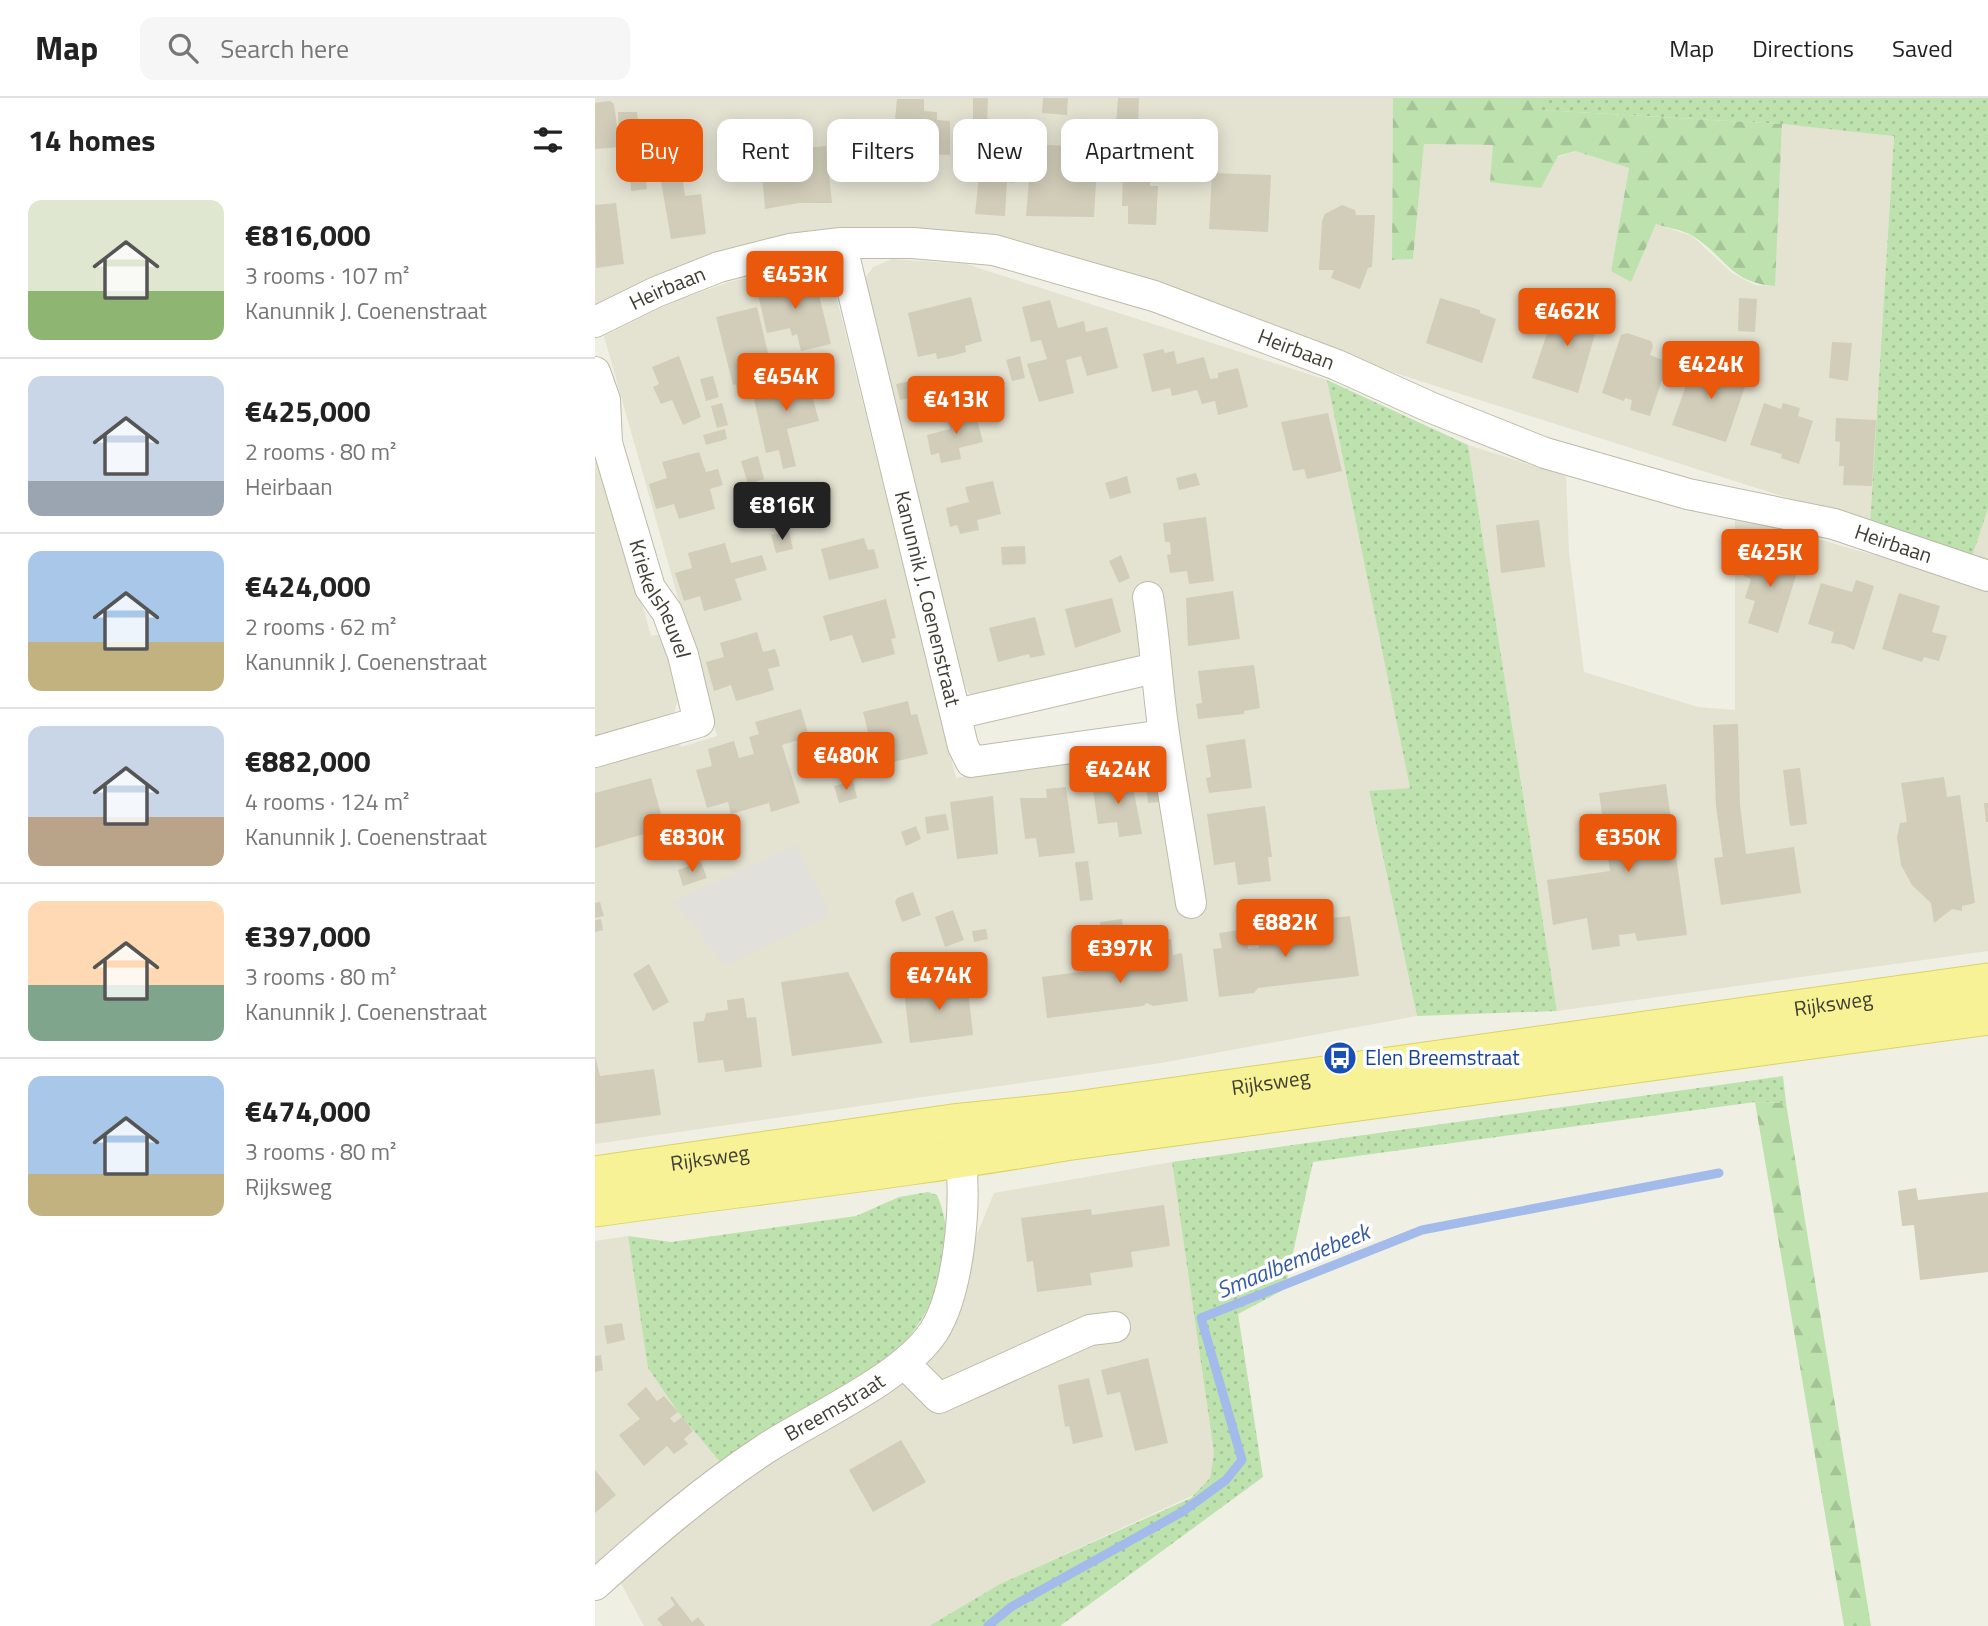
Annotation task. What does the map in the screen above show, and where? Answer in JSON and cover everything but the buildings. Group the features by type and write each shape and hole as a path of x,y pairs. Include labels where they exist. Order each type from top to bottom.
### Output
{"main road":[{"name":"Rijksweg","path":"595,1175 953,1123 1069,1111 1988,982"},
{"name":"Rijksweg","path":"595,1208 961,1160 1065,1142 1988,1016"}],"street":[{"name":"Heirbaan","path":"595,322 656,292 719,267 790,249 841,243 913,243 994,250 1154,296 1337,365 1431,408 1545,453 1688,494 1835,524 1988,576"},
{"name":"Kanunnik J. Coenenstraat","path":"841,243 963,746 971,762 988,762 1164,735"},
{"name":"Kriekelsheuvel","path":"595,372 605,400 607,443 650,588 667,612 683,655 699,722 595,752"},
{"path":"1148,597 1156,641 1155,668 1164,735 1191,903"},
{"name":"Kanunnik J. Coenenstraat","path":"956,714 1155,668"},
{"name":"Breemstraat","path":"595,1585 671,1518 764,1450 904,1363 934,1331 949,1293 961,1234 964,1192 961,1160"},
{"path":"904,1363 939,1398 1090,1330 1115,1327"}],"shaded area":[{"path":"595,98 1393,98 1392,260 1413,259 1424,144 1494,145 1490,182 1575,151 1629,168 1611,271 1631,281 1656,224 1692,236 1732,273 1755,285 1774,286 1782,124 1894,135 1870,524 1395,373 1120,277 884,231 595,308"},
{"path":"892,259 966,264 1327,380 1410,788 1369,792 1417,1016 1161,1063 595,1144 595,761 678,737 681,747 717,736 604,336 675,301 729,282 790,269 831,275 956,778 1177,749 1159,591 1132,598 1141,647 1137,658 982,700 969,693 958,674 863,281 873,267"},
{"path":"595,411 599,453 651,636 662,634 669,649 678,697 673,719 595,741"},
{"path":"1468,445 1566,476 1569,552 1584,672 1698,707 1735,710 1735,515 1988,588 1988,951 1557,1011"},
{"path":"1988,509 1988,564 1971,558"},
{"path":"796,845 830,916 725,965 674,902"},
{"path":"1172,1162 1214,1453 1210,1478 1198,1493 1000,1584 929,1626 644,1626 618,1578 711,1498 908,1374 973,1244 994,1193"},
{"path":"628,1236 648,1368 678,1412 720,1462 595,1571 595,1241"}],"green space":[{"path":"1393,98 1542,98 1542,110 1782,124 1775,286 1748,280 1729,268 1693,236 1656,224 1631,282 1611,271 1629,168 1575,151 1558,156 1541,188 1490,182 1493,145 1424,144 1413,259 1392,260"},
{"path":"1542,98 1988,98 1988,509 1971,559 1870,524 1894,136 1782,124 1541,110"},
{"path":"1327,380 1468,445 1557,1011 1417,1016 1369,791 1410,788"},
{"path":"1783,1076 1786,1103 1755,1102 1313,1162 1285,1289 1238,1314 1263,1477 1060,1626 929,1626 1000,1584 1191,1498 1210,1478 1214,1453 1172,1162"},
{"path":"1755,1102 1786,1103 1871,1626 1844,1626"},
{"path":"928,1192 937,1195 944,1217 947,1238 945,1259 933,1298 911,1335 897,1352 720,1462 678,1412 648,1368 628,1236 671,1242 856,1216 899,1197"}],"waterway":[{"name":"Smaalbemdebeek","path":"988,1626 1011,1607 1182,1512 1226,1480 1242,1460 1201,1318 1422,1230 1719,1173"}],"place":[{"name":"Elen Breemstraat","path":"1340,1058"}]}
